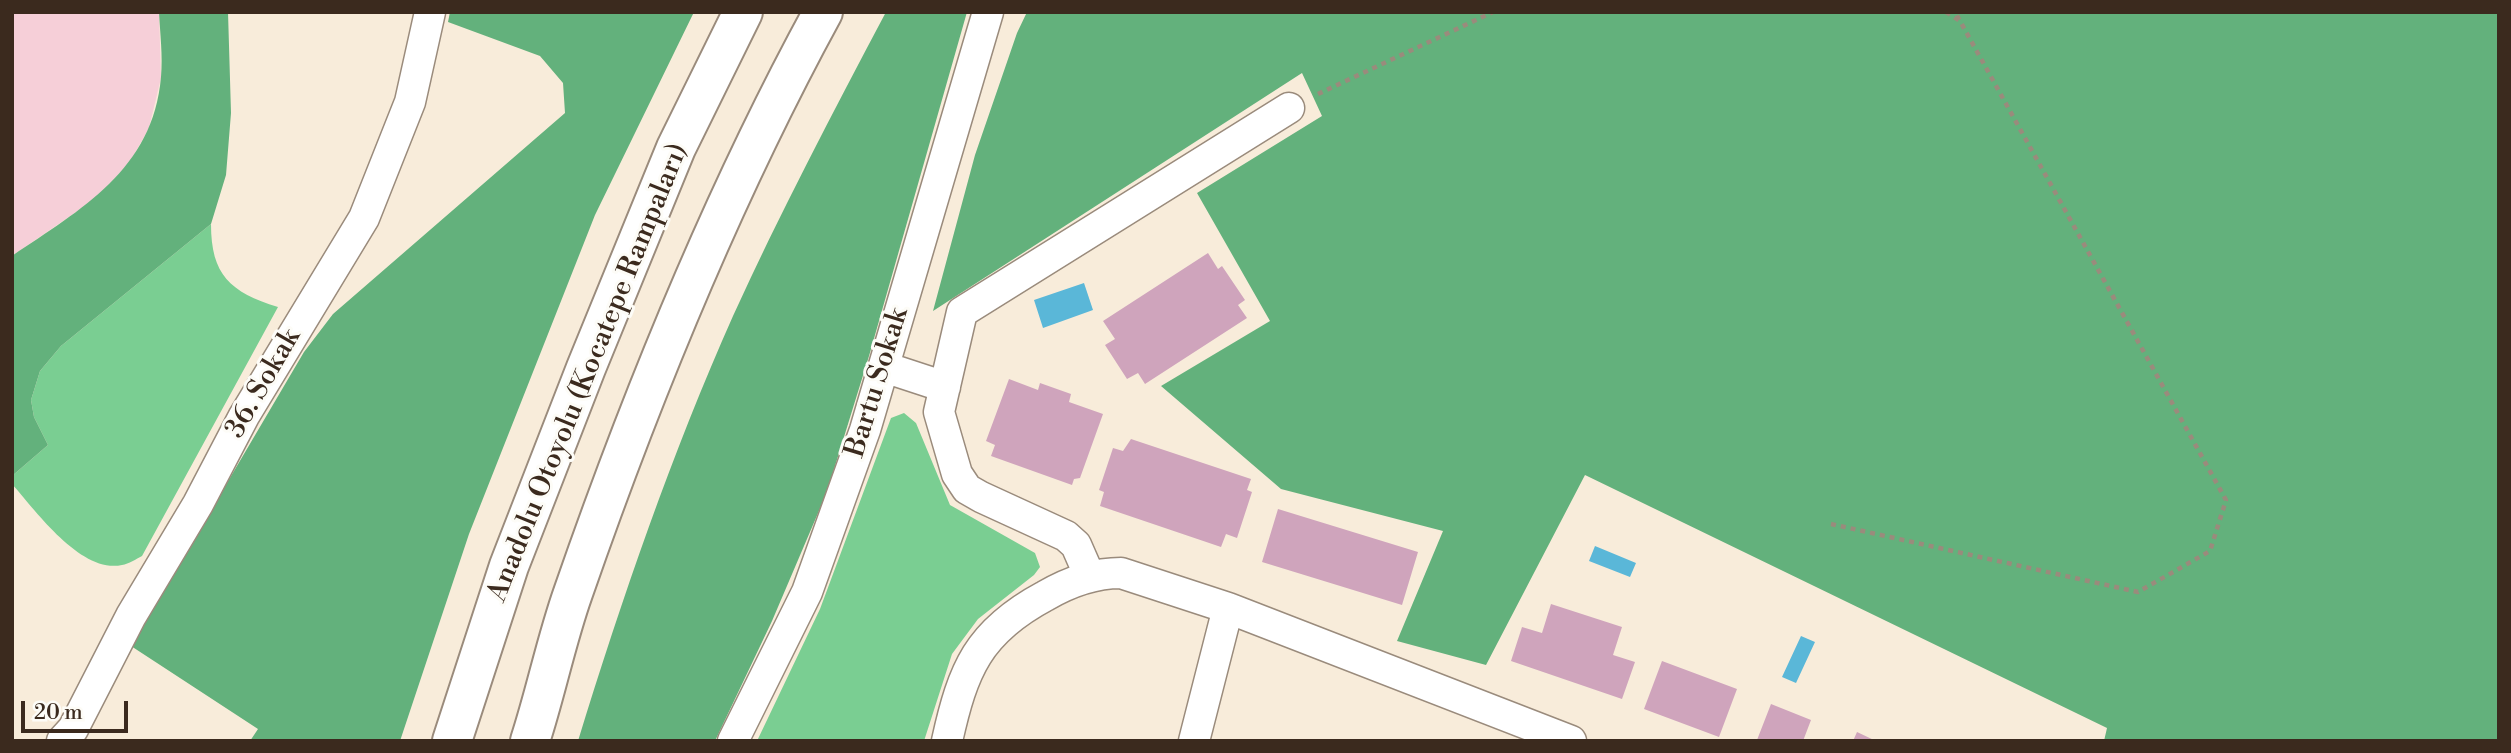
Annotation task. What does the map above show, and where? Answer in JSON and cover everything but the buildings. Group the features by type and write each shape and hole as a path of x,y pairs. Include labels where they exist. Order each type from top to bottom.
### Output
{"highway":[{"name":"Anadolu Otoyolu (Kocatepe Rampaları)","path":"452,741 509,566 586,368 676,148 743,12"},
{"path":"530,741 572,595 645,398 737,178 823,12"}],"street":[{"name":"36. Sokak","path":"62,741 73,729 131,616 198,504 244,416 364,218 410,102 430,12"},
{"name":"Bartu Sokak","path":"733,741 807,592 865,430 988,12"},
{"path":"1090,577 1076,545 1066,536 967,489 957,474 939,412 962,312 1289,108"},
{"path":"884,368 945,387"},
{"path":"947,741 972,660 988,637 1026,606 1076,580 1121,573 1228,608 1563,739"},
{"path":"1194,741 1228,608"}],"path":[{"path":"1289,108 1493,12"},
{"path":"1946,12 1960,21"},
{"path":"1831,524 2138,592 2210,551 2226,500 1955,12"}],"shaded area":[{"path":"12,12 159,12 161,78 149,128 130,162 95,199 12,256"}],"green space":[{"path":"159,12 228,12 231,113 226,175 211,224 61,346 40,371 31,400 34,417 48,445 12,476 12,256 63,221 109,184 129,162 144,138 155,109 161,77"},
{"path":"450,12 694,12 595,215 469,534 400,741 250,741 258,729 131,646 304,352 333,314 565,113 563,83 540,56 448,22"},
{"path":"886,12 967,12 869,356 827,492 772,621 715,741 578,741 649,526 689,420 733,316 788,201"},
{"path":"1027,12 2499,12 2499,741 2104,741 2107,728 1585,475 1486,665 1397,641 1443,531 1281,489 1161,386 1270,321 1197,193 1322,116 1302,73 933,311 975,155 1017,33"},
{"path":"211,224 215,256 226,279 247,295 278,307 142,556 125,564 106,565 91,560 61,538 12,484 12,476 48,445 34,417 31,400 40,371 61,346"},
{"path":"904,413 916,423 950,505 1035,553 1040,567 1034,575 978,619 952,654 924,741 757,741 820,609 891,418"}],"water":[{"path":"1084,283 1093,310 1043,328 1034,300"},
{"path":"1595,546 1636,563 1630,577 1589,561"},
{"path":"1801,636 1815,642 1796,683 1782,677"}]}
